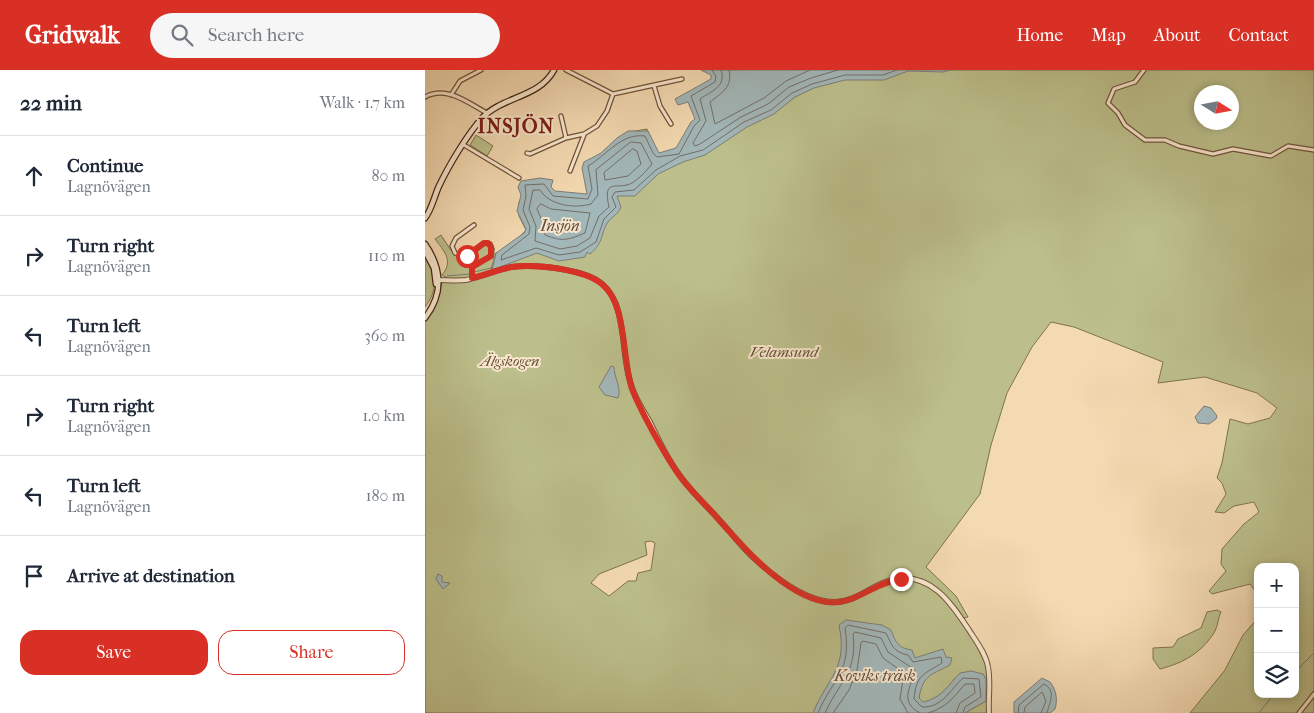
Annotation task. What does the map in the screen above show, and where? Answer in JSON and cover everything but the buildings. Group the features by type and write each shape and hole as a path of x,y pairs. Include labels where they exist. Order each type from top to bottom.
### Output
{"main road":[{"path":"426,215 439,186 464,145 487,113 506,102 536,90 545,83 554,70"},
{"path":"425,244 435,261 438,280 434,296 425,316"},
{"path":"425,251 438,280"}],"street":[{"path":"451,95 460,81 481,70"},
{"path":"566,70 613,94 682,79"},
{"path":"1144,70 1135,82 1114,89 1108,103 1125,125 1141,138 1165,140 1179,146 1213,154 1233,149 1271,156 1288,146 1314,150"},
{"path":"654,86 660,106 671,124"},
{"path":"425,97 439,92 451,95 487,113"},
{"path":"527,153 530,154 566,138 584,134 597,126 605,116 613,94"},
{"path":"561,116 566,138"},
{"path":"570,171 584,134"},
{"path":"464,145 519,178"},
{"path":"472,275 474,265 491,256 492,249 490,244 484,243 464,256 455,253 452,246 456,238 474,225"},
{"path":"438,280 508,268 529,267 578,273 603,284 611,293 618,311 625,362 633,391 672,464 699,498 757,561 812,598 826,602 842,602 854,599 886,582 901,579 920,580 937,589 965,625 987,661 989,713"},
{"path":"1299,713 1314,694"}],"green space":[{"name":"Velamsund","path":"710,70 1314,70 1314,693 1298,713 1190,713 1225,670 1243,635 1254,623 1254,698 1299,698 1299,563 1254,563 1254,590 1250,584 1212,594 1209,591 1226,571 1221,564 1222,549 1244,524 1259,512 1254,502 1234,506 1224,513 1215,512 1226,494 1222,483 1217,478 1222,463 1230,419 1248,424 1270,418 1277,408 1257,393 1205,377 1158,383 1163,362 1074,327 1051,322 1032,347 1007,393 991,445 980,494 926,567 956,596 968,617 963,618 986,665 988,683 987,713 965,713 986,701 955,678 942,694 934,699 924,703 919,698 920,688 889,713 425,713 425,320 435,306 442,283 447,278 442,275 446,270 446,256 435,239 441,235 452,252 461,258 471,255 484,244 489,245 491,249 490,255 474,264 470,273 475,266 496,253 491,269 526,230 519,216 519,202 589,200 630,132 647,129 656,160 681,151 721,79","holes":["651,541 655,543 651,570 638,573 636,581 628,581 609,596 591,583 599,574 647,555 645,542"]},
{"path":"476,135 493,146 487,156 470,145"},
{"path":"425,258 434,277 434,289 425,307"},
{"path":"1217,610 1221,612 1216,629 1210,639 1191,656 1176,664 1160,669 1153,659 1153,648 1173,647 1178,639 1201,628 1207,612"},
{"path":"1314,696 1314,713 1300,713"}],"water":[{"name":"Insjön","path":"701,70 950,70 944,72 908,71 884,80 845,80 814,88 795,97 774,114 747,127 705,155 683,162 658,174 635,196 617,196 620,209 608,222 598,245 590,254 587,252 585,257 559,261 537,253 492,270 496,253 524,233 526,229 517,211 521,195 518,187 521,181 540,178 553,180 551,187 555,191 587,194 582,168 584,162 601,153 617,138 628,131 648,131 659,153 676,148 691,122 695,119 688,102 678,105 675,99 711,79 711,75"},
{"path":"611,366 614,367 619,394 618,398 605,395 599,387"},
{"path":"1204,406 1211,408 1217,416 1209,424 1198,423 1195,417"},
{"path":"438,574 442,576 442,582 450,583 443,589 436,579"},
{"name":"Koviks träsk","path":"846,620 882,625 891,630 896,642 904,648 912,650 915,658 943,649 946,657 952,658 950,665 926,680 919,698 923,702 940,694 960,673 971,671 983,674 986,679 986,701 965,713 813,713 839,663 841,640 839,625"},
{"path":"1042,678 1050,682 1054,688 1056,695 1055,709 1050,713 1014,713 1014,702"}],"waterway":[{"path":"474,272 491,268"},
{"path":"447,276 470,274"},
{"path":"1299,668 1314,653"},
{"path":"1259,713 1271,698"}],"district":[{"name":"INSJÖN","path":"516,126"}],"route":[{"path":"467,256 486,242 491,247 491,256 472,267 472,278 521,266 569,271 586,275 603,284 611,293 618,311 625,362 633,391 672,464 680,477 751,556 769,570 805,595 826,602 842,602 854,599 886,582 901,579"}],"park label":[{"name":"Älgskogen","path":"510,361"}]}
